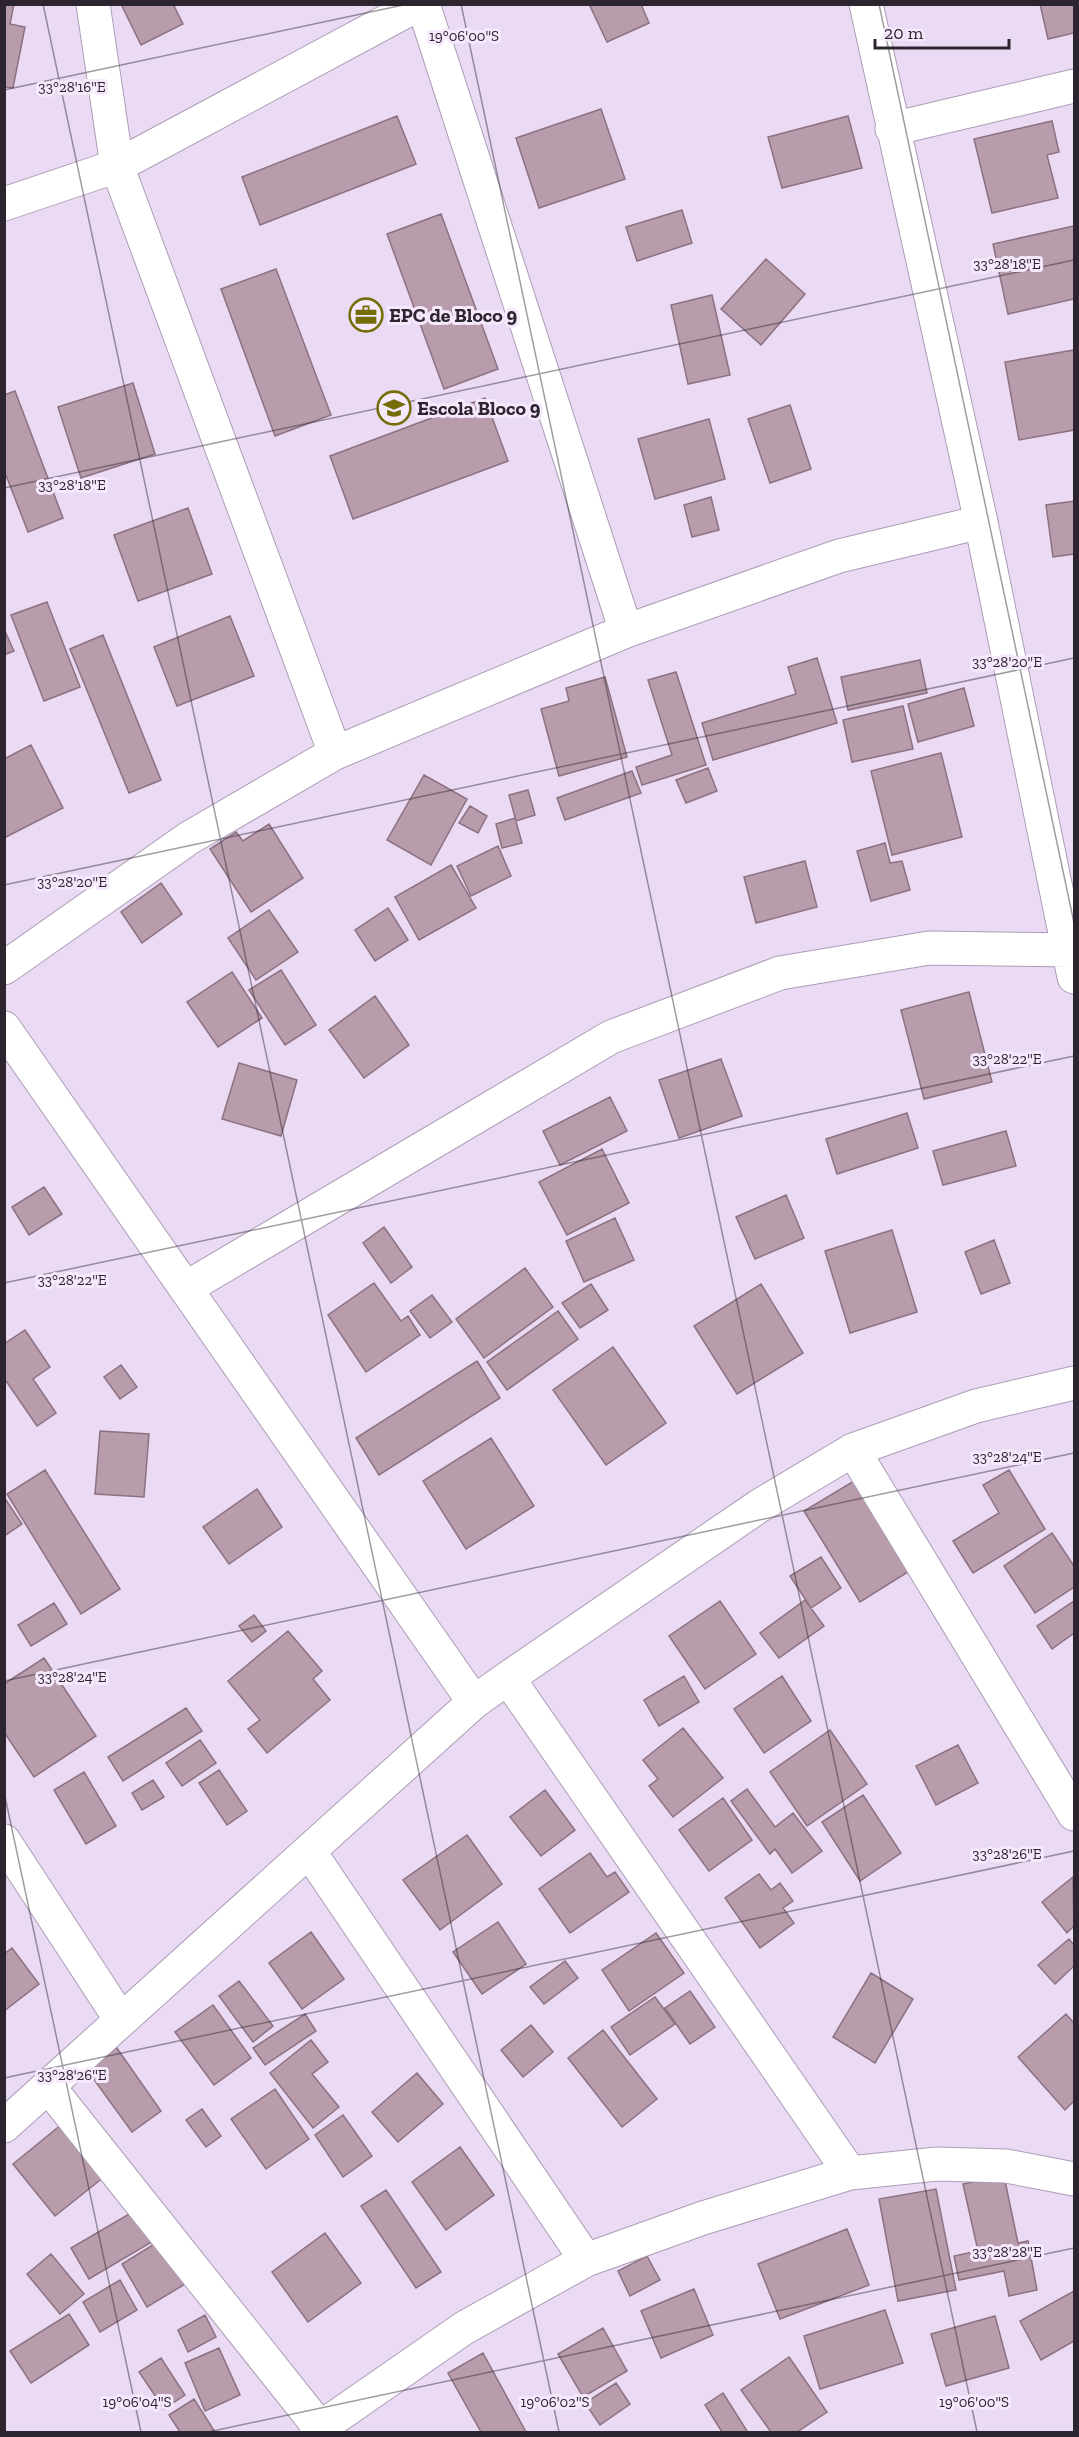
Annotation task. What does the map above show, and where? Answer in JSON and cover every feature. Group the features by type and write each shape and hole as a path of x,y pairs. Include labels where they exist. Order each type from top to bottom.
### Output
{"street":[{"path":"93,4 117,166 335,753"},
{"path":"4,204 117,166 421,4 626,631"},
{"path":"186,1288 611,1037 780,973 929,948 1072,959 981,522 866,4"},
{"path":"892,129 1074,86"},
{"path":"4,968 189,837 335,753 626,631 838,555 981,522"},
{"path":"4,1028 474,1702"},
{"path":"4,2126 474,1702 508,1678 759,1506 853,1450 976,1406 1074,1383"},
{"path":"853,1450 1074,1814"},
{"path":"508,1678 850,2173"},
{"path":"4,1841 121,2020"},
{"path":"309,1851 586,2260"},
{"path":"48,2086 318,2430 464,2328 586,2260 703,2218 850,2173 937,2164 983,2165 1006,2166 1074,2179"}],"building":[{"path":"4,4 14,4 10,24 25,27 13,88 4,87"},
{"path":"121,4 173,4 183,24 141,45"},
{"path":"589,4 641,4 649,23 607,42"},
{"path":"1040,4 1074,4 1074,33 1048,39"},
{"path":"601,109 625,179 539,208 516,138"},
{"path":"397,116 416,164 260,225 242,177"},
{"path":"848,116 862,168 782,188 768,137"},
{"path":"1052,121 1059,152 1047,155 1058,198 992,213 974,139"},
{"path":"682,210 692,243 637,261 626,227"},
{"path":"441,214 498,369 444,389 387,234"},
{"path":"1074,226 1074,299 1008,314 993,244"},
{"path":"766,259 805,294 761,345 721,309"},
{"path":"276,269 331,415 275,436 221,289"},
{"path":"712,295 730,375 688,384 671,305"},
{"path":"1074,350 1074,430 1019,440 1005,362"},
{"path":"133,383 155,454 81,478 58,407"},
{"path":"15,391 63,518 28,532 4,470 4,395"},
{"path":"485,398 508,461 353,519 330,456"},
{"path":"790,405 811,469 770,483 748,419"},
{"path":"709,419 725,479 655,499 638,439"},
{"path":"711,497 719,530 692,537 684,505"},
{"path":"1074,501 1074,554 1053,557 1046,505"},
{"path":"188,508 212,574 138,601 114,535"},
{"path":"47,602 80,687 44,701 11,615"},
{"path":"230,616 254,676 177,706 154,647"},
{"path":"4,629 14,651 4,655"},
{"path":"103,635 161,780 129,793 70,649"},
{"path":"817,658 837,723 713,760 702,723 796,694 788,667"},
{"path":"920,660 927,693 848,710 841,677"},
{"path":"676,672 706,765 642,785 636,767 672,755 648,680"},
{"path":"605,677 627,757 559,776 541,709 569,701 566,688"},
{"path":"964,688 974,726 918,742 908,704"},
{"path":"903,706 913,749 852,762 843,720"},
{"path":"31,745 63,808 4,838 4,759"},
{"path":"941,753 962,837 892,855 871,771"},
{"path":"708,768 717,791 686,803 676,780"},
{"path":"632,771 641,793 565,820 557,798"},
{"path":"424,775 467,799 431,865 387,840"},
{"path":"528,790 535,815 516,821 509,795"},
{"path":"470,806 487,816 478,833 459,823"},
{"path":"515,818 522,843 502,848 496,824"},
{"path":"269,824 303,878 251,912 210,849 236,832 243,841"},
{"path":"885,843 890,863 902,861 910,890 871,901 857,851"},
{"path":"498,846 511,876 471,896 457,866"},
{"path":"805,861 817,907 756,923 744,877"},
{"path":"451,865 476,908 419,940 395,897"},
{"path":"161,883 182,914 142,943 121,912"},
{"path":"388,908 408,940 375,961 355,930"},
{"path":"269,910 298,952 256,980 228,938"},
{"path":"281,970 316,1025 285,1045 249,990"},
{"path":"232,972 262,1018 218,1047 187,1002"},
{"path":"969,992 992,1082 924,1099 901,1010"},
{"path":"375,996 409,1045 364,1078 329,1030"},
{"path":"721,1059 742,1116 679,1138 659,1080"},
{"path":"239,1063 297,1080 281,1136 222,1119"},
{"path":"610,1097 627,1131 560,1165 543,1131"},
{"path":"907,1113 918,1148 837,1174 826,1139"},
{"path":"1006,1131 1016,1166 943,1185 933,1151"},
{"path":"602,1149 629,1203 567,1235 539,1182"},
{"path":"44,1187 62,1214 29,1235 12,1207"},
{"path":"786,1195 804,1238 755,1259 736,1217"},
{"path":"615,1218 634,1260 584,1282 566,1241"},
{"path":"384,1227 412,1267 391,1283 363,1243"},
{"path":"892,1230 917,1312 850,1333 825,1251"},
{"path":"994,1240 1010,1283 981,1294 965,1252"},
{"path":"525,1268 553,1307 484,1358 456,1319"},
{"path":"374,1283 401,1321 408,1316 420,1335 366,1372 328,1315"},
{"path":"591,1284 608,1310 580,1328 562,1303"},
{"path":"761,1284 803,1353 737,1394 694,1326"},
{"path":"432,1295 452,1322 430,1338 410,1311"},
{"path":"558,1311 578,1339 507,1390 487,1362"},
{"path":"25,1330 50,1367 33,1379 56,1413 37,1426 4,1378 4,1344"},
{"path":"613,1347 666,1423 606,1465 553,1390"},
{"path":"477,1361 500,1398 379,1475 356,1438"},
{"path":"121,1365 137,1387 120,1399 104,1377"},
{"path":"100,1431 149,1434 144,1497 95,1494"},
{"path":"491,1438 534,1506 466,1549 423,1481"},
{"path":"45,1470 120,1589 81,1614 7,1494"},
{"path":"1009,1470 1045,1529 973,1573 953,1541 999,1513 983,1485"},
{"path":"864,1475 919,1565 860,1602 804,1511"},
{"path":"257,1489 282,1527 229,1564 203,1527"},
{"path":"4,1497 22,1524 4,1536"},
{"path":"1052,1533 1074,1566 1074,1587 1035,1613 1004,1566"},
{"path":"821,1557 841,1588 811,1608 790,1576"},
{"path":"805,1600 824,1626 779,1658 760,1633"},
{"path":"720,1601 756,1654 705,1689 669,1636"},
{"path":"1074,1601 1074,1633 1052,1649 1037,1626"},
{"path":"54,1603 67,1624 31,1646 18,1625"},
{"path":"254,1615 266,1631 252,1642 239,1626"},
{"path":"288,1631 322,1671 313,1679 330,1700 267,1753 248,1729 260,1720 228,1681"},
{"path":"44,1658 96,1736 34,1777 4,1732 4,1684"},
{"path":"684,1676 699,1702 659,1726 644,1700"},
{"path":"782,1676 811,1721 764,1753 734,1709"},
{"path":"186,1708 202,1731 123,1781 108,1757"},
{"path":"683,1728 723,1778 673,1817 649,1786 658,1779 643,1760"},
{"path":"830,1730 867,1784 807,1826 770,1772"},
{"path":"200,1740 216,1763 182,1786 166,1763"},
{"path":"958,1745 978,1783 936,1805 916,1766"},
{"path":"219,1770 247,1811 227,1825 199,1783"},
{"path":"84,1772 116,1826 86,1844 54,1790"},
{"path":"153,1780 164,1797 142,1810 132,1793"},
{"path":"747,1789 775,1827 793,1813 822,1851 792,1873 775,1849 770,1854 731,1801"},
{"path":"545,1790 575,1830 541,1856 510,1817"},
{"path":"863,1795 901,1853 860,1881 822,1822"},
{"path":"723,1798 752,1840 709,1871 679,1830"},
{"path":"467,1835 502,1884 440,1930 403,1880"},
{"path":"590,1853 607,1877 615,1872 629,1892 570,1933 539,1889"},
{"path":"759,1874 771,1890 780,1883 793,1901 783,1908 794,1923 760,1948 725,1898"},
{"path":"1073,1877 1074,1926 1067,1933 1042,1902"},
{"path":"498,1922 526,1964 482,1994 453,1952"},
{"path":"311,1932 344,1979 302,2009 269,1963"},
{"path":"656,1933 684,1973 629,2011 602,1970"},
{"path":"1069,1939 1074,1945 1074,1966 1055,1984 1038,1965"},
{"path":"12,1948 39,1984 4,2011 4,1954"},
{"path":"565,1961 578,1978 544,2004 530,1987"},
{"path":"871,1973 913,1999 875,2063 833,2037"},
{"path":"239,1981 273,2026 253,2042 219,1996"},
{"path":"690,1991 715,2027 690,2044 665,2008"},
{"path":"655,1997 675,2024 630,2055 611,2027"},
{"path":"213,2005 251,2058 214,2085 175,2032"},
{"path":"305,2014 316,2031 265,2065 253,2048"},
{"path":"1066,2014 1074,2023 1074,2101 1065,2110 1018,2057"},
{"path":"531,2025 553,2052 523,2077 501,2050"},
{"path":"603,2030 657,2099 622,2127 568,2058"},
{"path":"311,2040 328,2062 312,2074 339,2107 313,2128 270,2073"},
{"path":"114,2044 161,2111 132,2132 84,2066"},
{"path":"417,2073 443,2104 398,2142 372,2112"},
{"path":"275,2089 309,2139 266,2169 231,2119"},
{"path":"202,2109 221,2136 206,2147 186,2120"},
{"path":"343,2115 372,2156 343,2177 315,2135"},
{"path":"62,2124 104,2177 55,2216 13,2164"},
{"path":"460,2147 494,2195 446,2230 412,2182"},
{"path":"1004,2176 1018,2243 1028,2241 1037,2290 1009,2296 1004,2271 959,2280 954,2256 978,2251 963,2184"},
{"path":"936,2189 956,2290 898,2301 879,2199"},
{"path":"386,2190 441,2272 416,2288 361,2206"},
{"path":"136,2210 155,2240 89,2279 71,2248"},
{"path":"847,2229 869,2285 780,2319 758,2264"},
{"path":"325,2233 361,2283 308,2322 272,2272"},
{"path":"164,2238 190,2281 147,2307 122,2264"},
{"path":"51,2254 84,2294 60,2314 27,2274"},
{"path":"647,2256 660,2280 630,2296 618,2271"},
{"path":"120,2280 137,2310 100,2332 83,2302"},
{"path":"694,2289 713,2335 661,2358 641,2311"},
{"path":"1074,2291 1074,2341 1041,2360 1020,2321"},
{"path":"885,2310 903,2363 820,2389 804,2336"},
{"path":"69,2314 89,2345 31,2383 10,2351"},
{"path":"205,2315 216,2337 188,2352 178,2330"},
{"path":"995,2316 1009,2368 946,2386 931,2334"},
{"path":"603,2328 627,2371 583,2397 558,2354"},
{"path":"219,2348 240,2395 205,2411 185,2363"},
{"path":"483,2353 526,2432 481,2432 448,2373"},
{"path":"789,2357 827,2412 797,2432 771,2432 741,2390"},
{"path":"161,2358 185,2395 164,2409 139,2372"},
{"path":"616,2383 630,2404 600,2425 585,2403"},
{"path":"723,2393 747,2431 722,2432 705,2405"},
{"path":"194,2399 215,2432 180,2432 169,2415"}],"place":[{"name":"EPC de Bloco 9","path":"366,315"},
{"name":"Escola Bloco 9","path":"394,408"}]}
